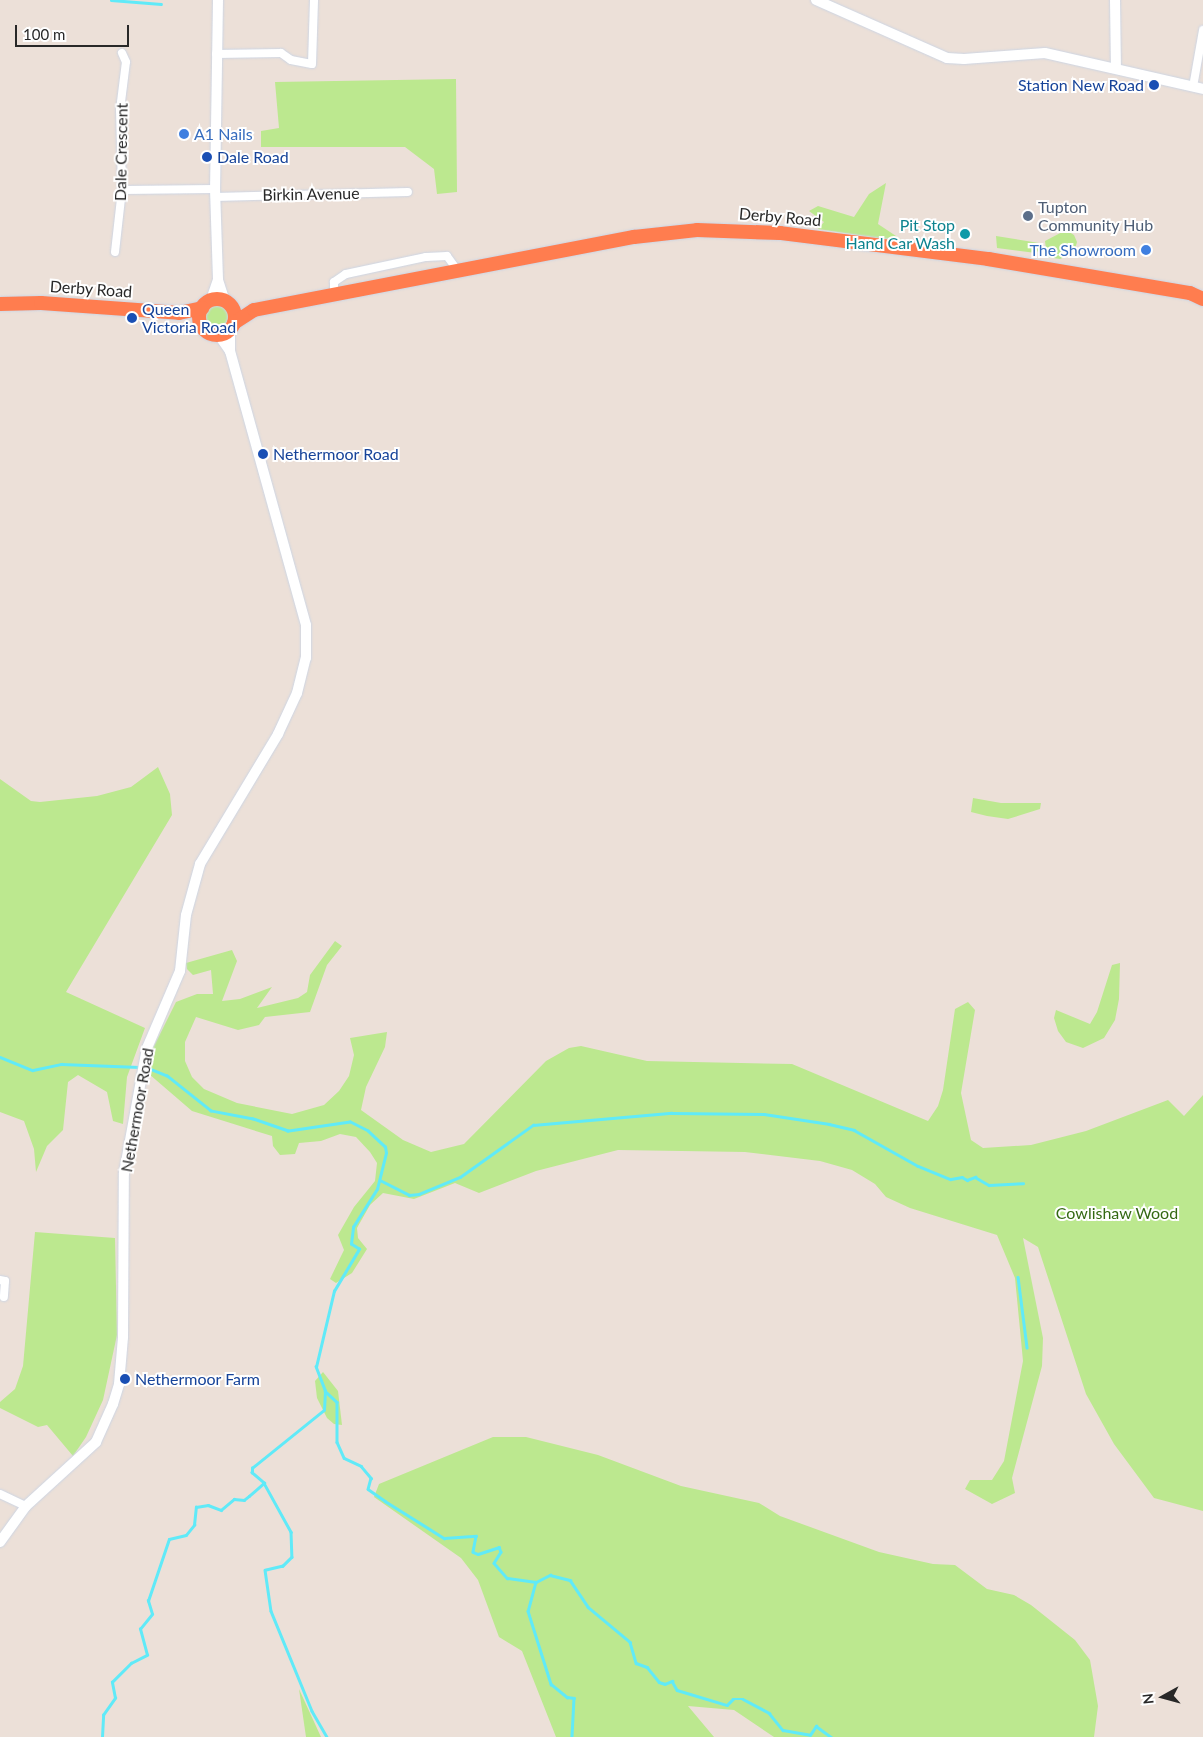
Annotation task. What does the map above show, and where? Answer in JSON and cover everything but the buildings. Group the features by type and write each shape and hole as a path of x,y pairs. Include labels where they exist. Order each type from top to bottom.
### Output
{"highway":[{"name":"Derby Road","path":"254,310 665,232 725,230 780,232 988,259 1196,292 1203,299"},
{"name":"Derby Road","path":"0,304 41,303 179,313 217,304"},
{"path":"217,304 254,310"},
{"path":"201,324 217,304"},
{"path":"217,304 227,329 254,310"},
{"name":"Derby Road","path":"179,313 201,324 205,330 227,329"}],"street":[{"path":"217,304 215,193 218,0"},
{"path":"216,54 281,53 291,60 312,64 314,0"},
{"path":"816,0 948,58 964,59 1045,52 1198,88 1203,30"},
{"path":"1115,0 1116,68"},
{"name":"Dale Crescent","path":"115,252 122,190 120,110 126,62 122,53"},
{"path":"122,190 215,193"},
{"name":"Birkin Avenue","path":"215,193 408,192"},
{"path":"334,295 334,282 346,274 426,257 448,256 457,270"},
{"name":"Nethermoor Road","path":"0,1542 26,1506 96,1442 119,1384 123,1337 124,1173 146,1048 180,971 186,914 200,864 274,743 297,693 306,658 306,625 295,576 230,351 227,329"},
{"path":"0,1280 5,1281 4,1297"},
{"path":"0,1494 26,1506"}],"green space":[{"path":"456,79 457,192 437,194 434,169 405,147 261,147 261,131 279,128 275,82"},
{"path":"886,183 878,224 905,242 818,229 824,222 809,211 818,206 854,217 869,194"},
{"path":"1066,230 1074,235 1077,242 1074,253 1060,259 1047,257 1045,241"},
{"path":"996,236 1039,243 1040,249 1036,253 997,248"},
{"path":"217,304 226,308 230,317 226,326 217,330 208,326 204,317 208,308"},
{"path":"158,767 170,794 172,815 66,992 145,1028 127,1077 123,1124 113,1121 107,1092 78,1075 68,1082 63,1130 47,1146 36,1172 34,1149 24,1121 0,1112 0,779 31,801 40,802 97,796 131,787"},
{"path":"973,798 1001,803 1041,803 1040,809 1008,819 971,812"},
{"name":"Cowlishaw Wood","path":"335,941 342,946 327,965 310,1012 265,1017 259,1025 238,1030 196,1017 185,1042 185,1061 192,1077 204,1089 237,1103 292,1114 324,1105 339,1091 349,1076 354,1055 350,1038 387,1032 385,1047 366,1087 361,1110 403,1140 431,1152 464,1144 546,1061 569,1048 581,1046 647,1061 792,1064 928,1121 938,1106 943,1090 955,1009 968,1002 975,1010 961,1093 971,1140 983,1148 1031,1145 1086,1131 1168,1100 1184,1116 1203,1095 1203,1511 1154,1498 1114,1444 1086,1394 1038,1247 1023,1238 1043,1338 1042,1366 1012,1478 1015,1493 992,1504 965,1489 970,1480 992,1480 1004,1461 1023,1361 1015,1278 997,1235 910,1208 886,1197 875,1184 852,1170 820,1161 745,1152 618,1150 536,1171 479,1193 455,1183 414,1199 383,1193 370,1205 357,1228 358,1238 367,1249 352,1273 336,1283 330,1279 344,1250 338,1235 354,1207 375,1181 377,1163 370,1152 356,1137 340,1134 321,1141 299,1143 295,1154 280,1155 273,1146 272,1136 192,1111 149,1074 151,1052 176,1002 197,994 213,994 211,970 193,975 187,969 186,963 232,950 237,961 222,1001 240,999 272,987 257,1008 298,998 307,992 310,975"},
{"path":"1120,963 1119,999 1115,1020 1104,1038 1083,1048 1066,1042 1058,1031 1054,1018 1056,1010 1090,1024 1097,1012 1112,965"},
{"path":"35,1232 115,1238 117,1335 103,1400 86,1437 73,1456 47,1425 38,1427 0,1408 0,1402 15,1389 23,1366"},
{"path":"323,1372 338,1391 342,1425 334,1424 327,1418 317,1398 315,1381"},
{"path":"493,1437 526,1437 598,1455 681,1486 759,1503 780,1516 879,1552 933,1564 955,1565 987,1589 1014,1595 1031,1605 1075,1640 1090,1660 1098,1706 1094,1737 774,1737 734,1710 688,1706 714,1737 556,1737 522,1651 499,1637 478,1580 461,1558 374,1497 379,1484"},
{"path":"299,1689 321,1737 306,1737"}],"waterway":[{"path":"111,0 161,4"},
{"path":"0,1057 33,1070 61,1064 139,1067"},
{"path":"102,1737 103,1715 115,1698 112,1682 131,1663 147,1655 140,1629 152,1614 148,1601 169,1539 186,1535 194,1525 196,1507 208,1505 221,1510 234,1499 244,1500 249,1496 264,1483 252,1473 252,1468 324,1410 325,1391 316,1367 334,1291 359,1249 351,1244 353,1227 377,1189 386,1153 385,1147 368,1131 350,1122 288,1131 253,1119 211,1111 167,1076 147,1068"},
{"path":"380,1180 409,1195 419,1194 460,1177 533,1125 671,1113 764,1114 829,1124 854,1130 918,1166 951,1179 962,1177 967,1180 975,1177 989,1185 1023,1183"},
{"path":"1018,1277 1027,1347"},
{"path":"325,1391 337,1402 337,1442 344,1458 361,1466 371,1478 368,1489 385,1501 444,1538 476,1536 473,1552 478,1554 499,1547 501,1552 494,1563 507,1578 536,1582 550,1575 570,1580 588,1607 630,1642 636,1663 647,1667 659,1682 665,1684 672,1681 677,1690 727,1705 733,1699 743,1699 769,1713 783,1730 810,1735 816,1726 831,1737"},
{"path":"264,1483 291,1532 292,1557 283,1566 265,1570 271,1611 312,1711 327,1737"},
{"path":"536,1582 528,1611 551,1684 567,1697 574,1698 572,1737"}],"place":[{"name":"Station New Road","path":"1154,85"},
{"name":"A1 Nails","path":"184,134"},
{"name":"Dale Road","path":"207,157"},
{"name":"Tupton Community Hub","path":"1028,216"},
{"name":"Pit Stop Hand Car Wash","path":"965,234"},
{"name":"The Showroom","path":"1146,250"},
{"name":"Queen Victoria Road","path":"132,318"},
{"name":"Nethermoor Road","path":"263,454"},
{"name":"Nethermoor Farm","path":"125,1379"}]}
